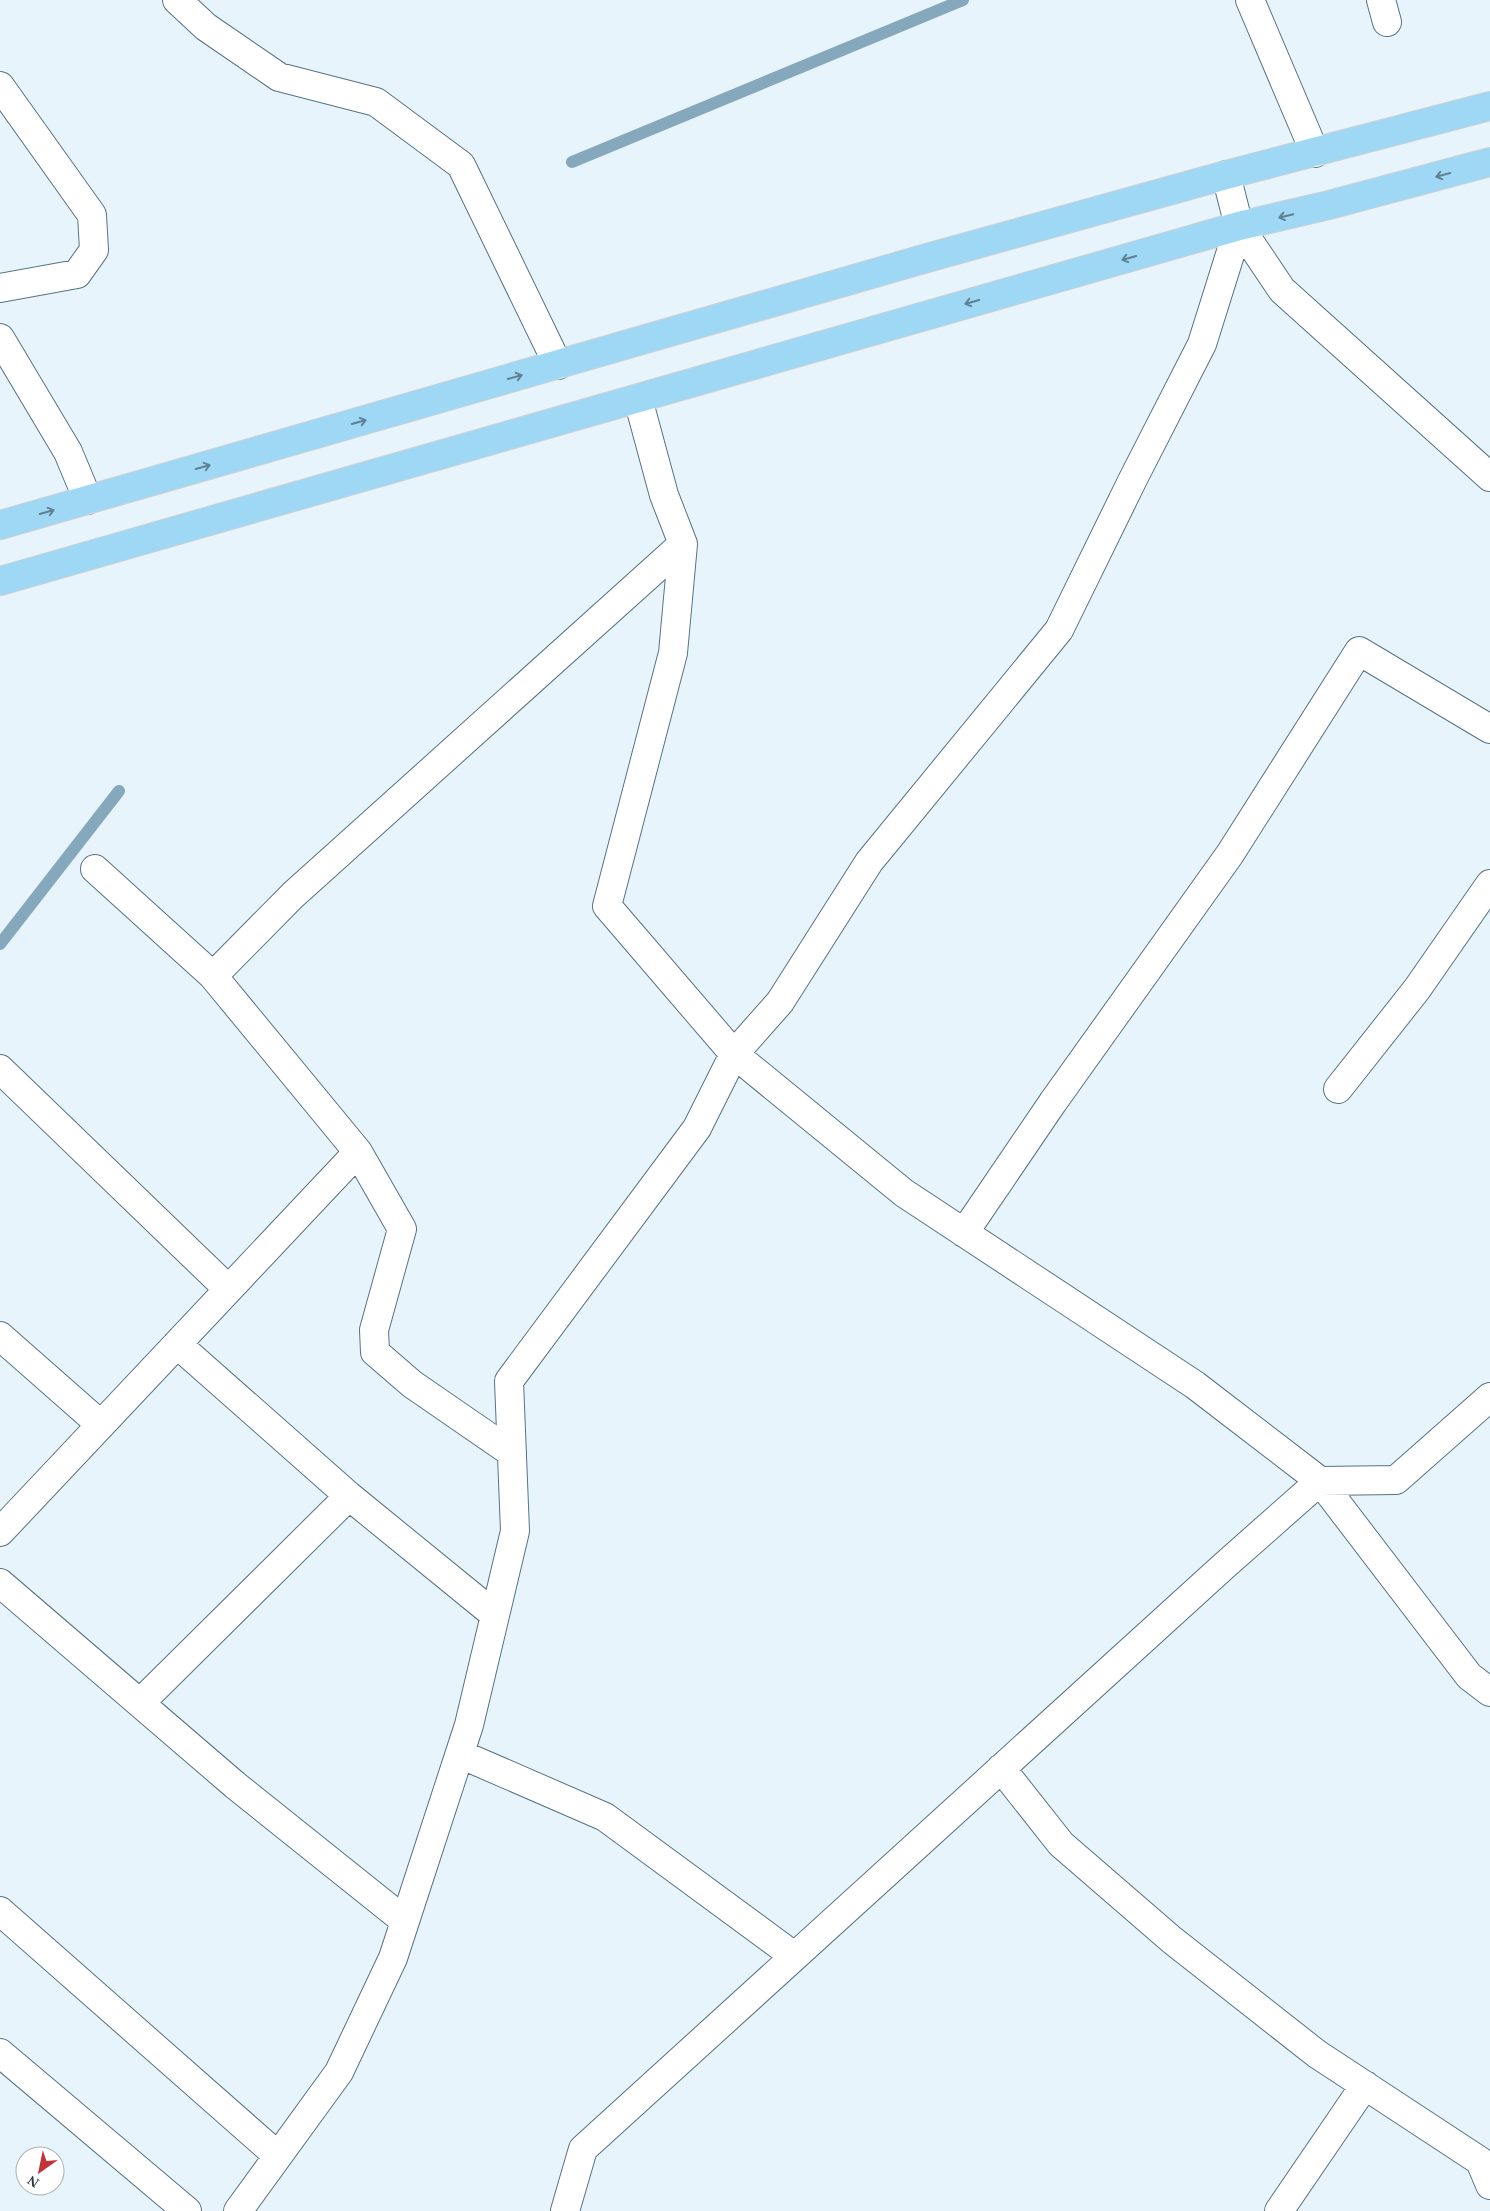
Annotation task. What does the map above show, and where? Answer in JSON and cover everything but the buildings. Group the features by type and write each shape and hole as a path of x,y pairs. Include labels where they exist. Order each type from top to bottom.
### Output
{"main road":[{"path":"0,525 1226,174 1315,153 1490,106"},
{"path":"0,581 1239,226 1329,206 1490,162"}],"street":[{"path":"177,0 206,27 279,76 376,102 461,165 558,365"},
{"path":"1250,0 1315,153"},
{"path":"0,86 92,216 94,250 76,274 0,288"},
{"path":"1226,174 1239,226 1282,290 1490,477"},
{"path":"238,2211 339,2072 393,1958 470,1725 515,1531 509,1381 697,1128 734,1054 780,1002 869,862 1059,630 1202,344 1239,226"},
{"path":"0,338 68,452 88,500"},
{"path":"638,399 664,495 683,544 673,652 607,906 734,1054 904,1193 1195,1385 1320,1482 1469,1676 1490,1692"},
{"path":"213,976 293,894 683,544"},
{"path":"964,1233 1053,1102 1230,854 1359,651 1490,729"},
{"path":"95,870 213,976 358,1152 402,1229 374,1330 375,1352 412,1384 512,1453"},
{"path":"1338,1089 1417,989 1490,884"},
{"path":"0,1068 228,1289"},
{"path":"0,1532 358,1152"},
{"path":"0,1336 101,1425"},
{"path":"177,1344 349,1496 495,1615"},
{"path":"565,2211 583,2149 1001,1768 1320,1482 1396,1480 1490,1397"},
{"path":"140,1703 349,1496"},
{"path":"0,1582 235,1785 405,1920"},
{"path":"460,1754 605,1817 794,1956"},
{"path":"1001,1768 1061,1844 1172,1940 1317,2054 1480,2161 1490,2184"},
{"path":"0,1911 278,2156"},
{"path":"0,2053 187,2211"},
{"path":"1279,2211 1365,2085"}],"waterway":[{"path":"572,162 963,0"},
{"path":"0,944 119,791"}]}
